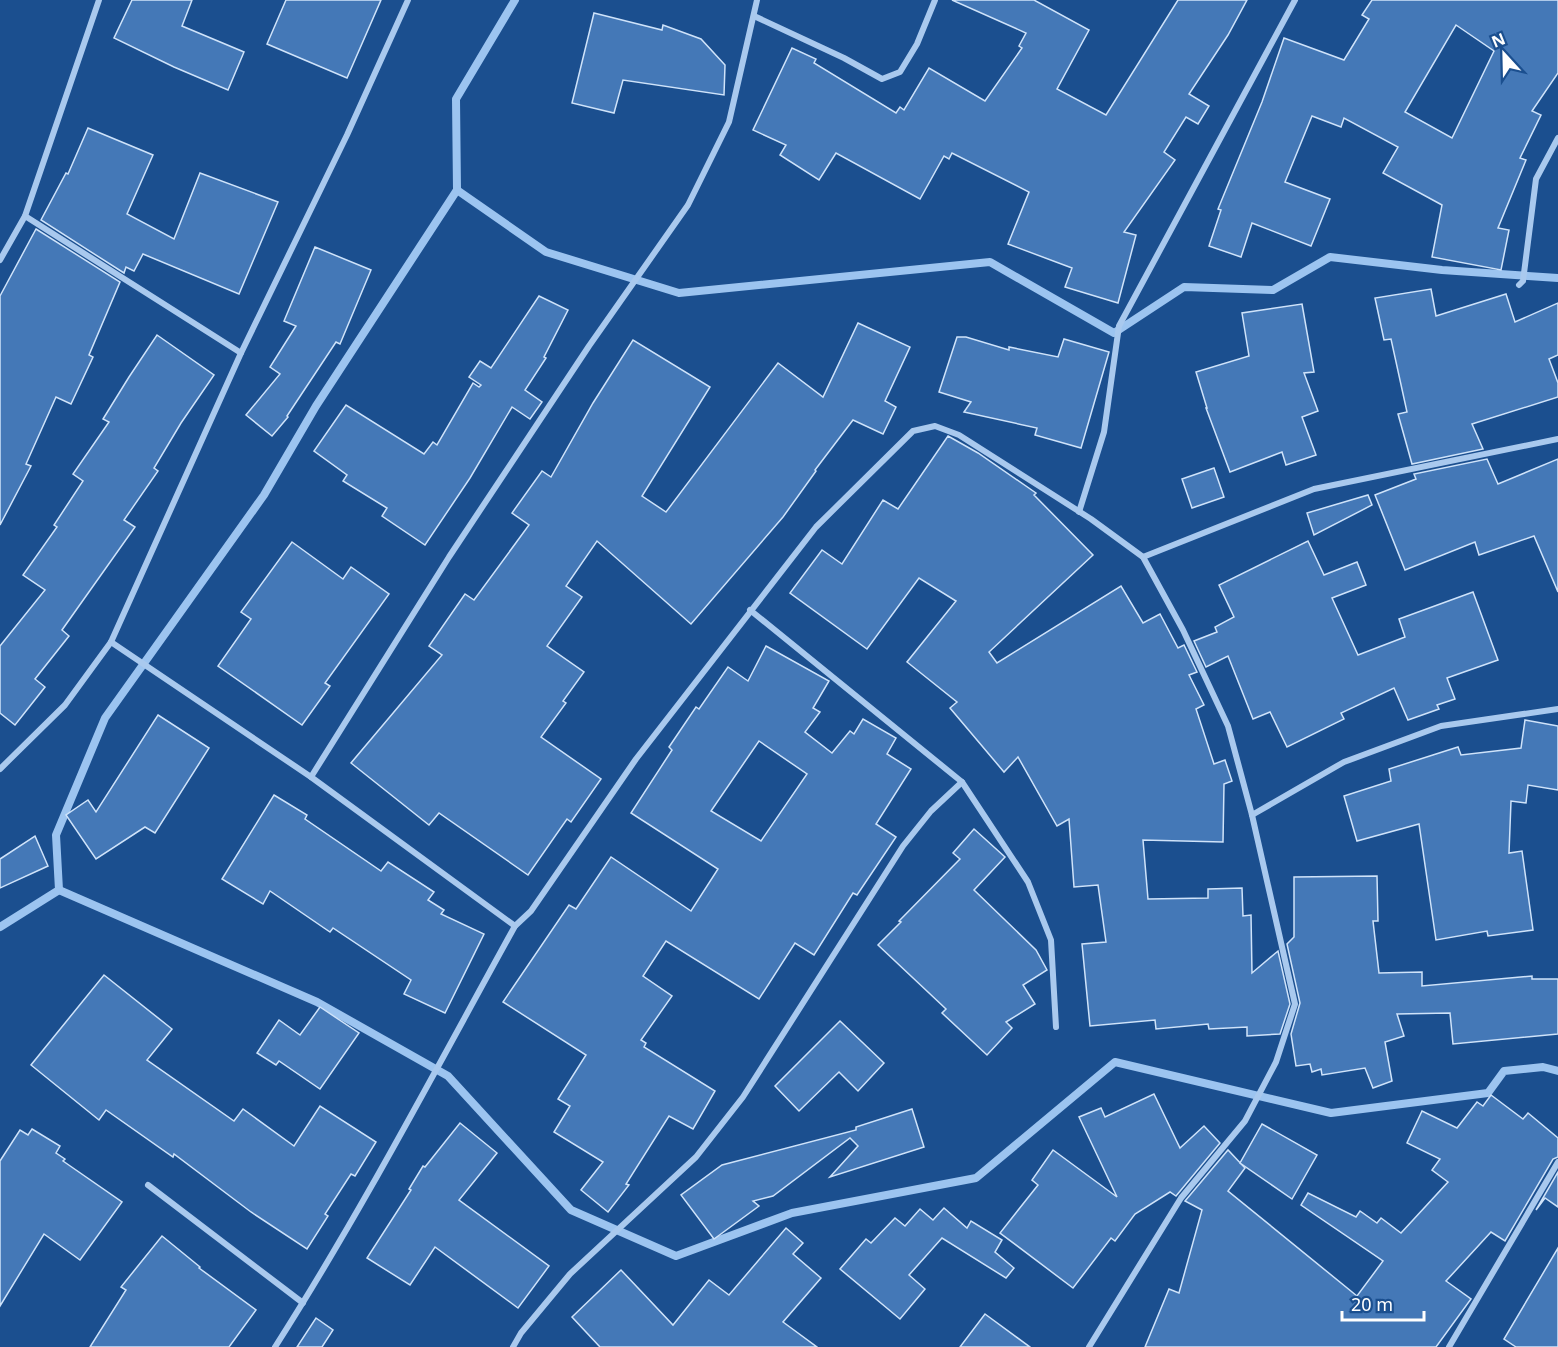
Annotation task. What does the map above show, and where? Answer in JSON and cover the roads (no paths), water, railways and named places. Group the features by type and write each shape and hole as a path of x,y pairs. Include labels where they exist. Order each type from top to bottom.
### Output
{"street":[{"path":"0,260 25,216 99,0"},
{"path":"0,769 65,705 111,642 241,353 347,135 408,0"},
{"path":"310,777 449,557 589,346 688,206 729,122 757,0"},
{"path":"754,16 844,58 882,79 900,72 917,44 935,0"},
{"path":"1079,512 1104,432 1119,326 1295,0"},
{"path":"1519,285 1523,281 1536,179 1558,138"},
{"path":"25,216 241,353"},
{"path":"275,1347 303,1303 515,926 531,911 636,759 816,527 913,431 935,426 959,435 1079,512 1143,557 1183,630 1228,726 1252,815 1295,1004 1276,1062 1245,1122 1181,1198 1089,1347"},
{"path":"1143,557 1314,489 1558,439"},
{"path":"750,610 962,782 1028,882 1051,940 1056,1026"},
{"path":"111,642 310,777 515,926"},
{"path":"1252,815 1344,762 1441,726 1558,709"},
{"path":"513,1347 570,1274 696,1157 743,1097 903,846 931,811 962,782"},
{"path":"1449,1347 1558,1162"},
{"path":"148,1185 303,1303"}],"waterway":[{"path":"0,927 59,890 56,835 105,718 264,495 316,406 457,190 456,99 515,0"},
{"path":"457,190 546,252 679,293 990,262 1114,333 1184,287 1273,290 1330,257 1442,270 1558,278"},
{"path":"59,890 317,1002 448,1076 571,1210 676,1256 792,1213 976,1178 1115,1062 1331,1113 1488,1093 1504,1071 1543,1067 1558,1071"}]}
